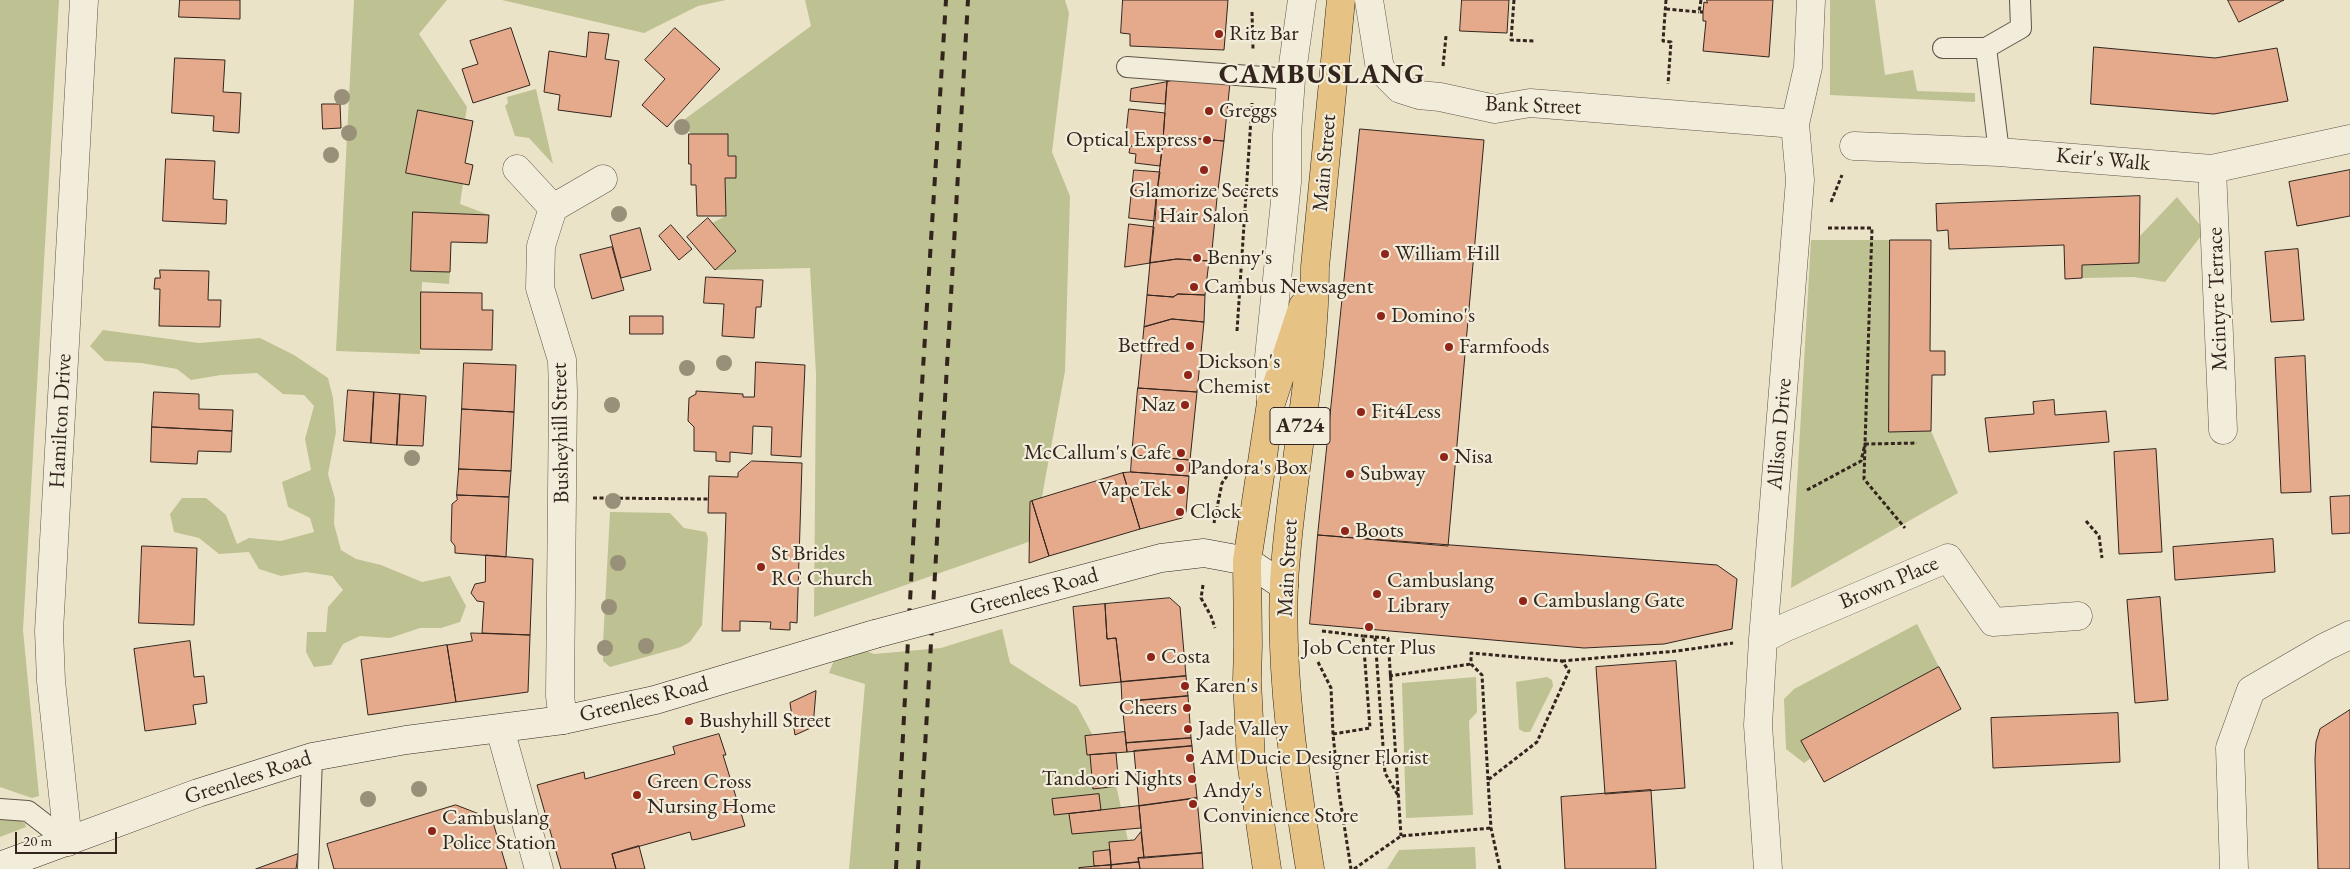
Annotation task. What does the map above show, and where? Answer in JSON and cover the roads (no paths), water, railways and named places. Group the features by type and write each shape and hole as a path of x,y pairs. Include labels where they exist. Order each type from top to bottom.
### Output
{"main road":[{"name":"Main Street","path":"1310,869 1297,791 1285,662 1284,586 1291,500 1315,304 1315,267 1342,0"},
{"name":"Main Street","path":"1267,869 1251,761 1247,680 1247,561 1271,402 1315,267"}],"street":[{"name":"Hamilton Drive","path":"68,842 51,681 48,631 84,0"},
{"name":"Main Street","path":"1271,402 1269,357 1287,182 1287,134 1291,79 1302,0"},
{"name":"Bank Street","path":"1369,0 1380,69 1400,89 1419,95 1440,96 1495,109 1530,103 1795,124"},
{"name":"Allison Drive","path":"1768,869 1758,725 1763,639 1800,180 1795,124 1808,67 1811,0"},
{"name":"Keir's Walk","path":"1854,146 1999,152 2212,168 2350,139"},
{"name":"Mcintyre Terrace","path":"2212,168 2223,430"},
{"path":"517,169 553,208 602,178"},
{"name":"Busheyhill Street","path":"553,208 541,246 540,288 562,360 563,498 560,696 564,720"},
{"name":"Greenlees Road","path":"0,866 198,793 312,756 406,740 564,720 655,700 875,634 1161,558 1204,553 1247,561 1284,586"},
{"name":"Brown Place","path":"1763,639 1784,628 1948,558 1993,622 2078,616"},
{"path":"2234,869 2230,748 2251,690 2325,647 2350,635"},
{"path":"500,729 539,869"}],"lane":[{"path":"1943,48 1986,48 2021,28 2020,0"},
{"path":"1986,48 1999,152"},
{"path":"1127,67 1291,79"},
{"path":"308,869 312,756"},
{"path":"0,809 28,811 68,842"}],"railway":[{"path":"896,869 918,449 946,0"},
{"path":"918,869 968,0"}],"place":[{"name":"Ritz Bar","path":"1219,34"},
{"name":"Greggs","path":"1209,111"},
{"name":"Optical Express","path":"1207,140"},
{"name":"Glamorize Secrets Hair Salon","path":"1204,170"},
{"name":"William Hill","path":"1385,254"},
{"name":"Benny's","path":"1197,258"},
{"name":"Cambus Newsagent","path":"1194,287"},
{"name":"Domino's","path":"1381,316"},
{"name":"Betfred","path":"1190,346"},
{"name":"Farmfoods","path":"1449,347"},
{"name":"Dickson's Chemist","path":"1188,375"},
{"name":"Naz","path":"1185,405"},
{"name":"Fit4Less","path":"1361,412"},
{"name":"McCallum's Cafe","path":"1181,453"},
{"name":"Nisa","path":"1444,457"},
{"name":"Pandora's Box","path":"1180,468"},
{"name":"Subway","path":"1350,474"},
{"name":"VapeTek","path":"1181,490"},
{"name":"Clock","path":"1180,512"},
{"name":"Boots","path":"1345,531"},
{"name":"St Brides RC Church","path":"761,567"},
{"name":"Cambuslang Library","path":"1377,594"},
{"name":"Cambuslang Gate","path":"1523,601"},
{"name":"Job Center Plus","path":"1369,627"},
{"name":"Costa","path":"1151,657"},
{"name":"Karen's","path":"1185,686"},
{"name":"Cheers","path":"1187,708"},
{"name":"Bushyhill Street","path":"689,721"},
{"name":"Jade Valley","path":"1188,729"},
{"name":"AM Ducie Designer Florist","path":"1190,758"},
{"name":"Tandoori Nights","path":"1192,779"},
{"name":"Green Cross Nursing Home","path":"637,795"},
{"name":"Andy's Convinience Store","path":"1193,804"},
{"name":"Cambuslang Police Station","path":"432,831"}],"district":[{"name":"CAMBUSLANG","path":"1322,75"}]}
